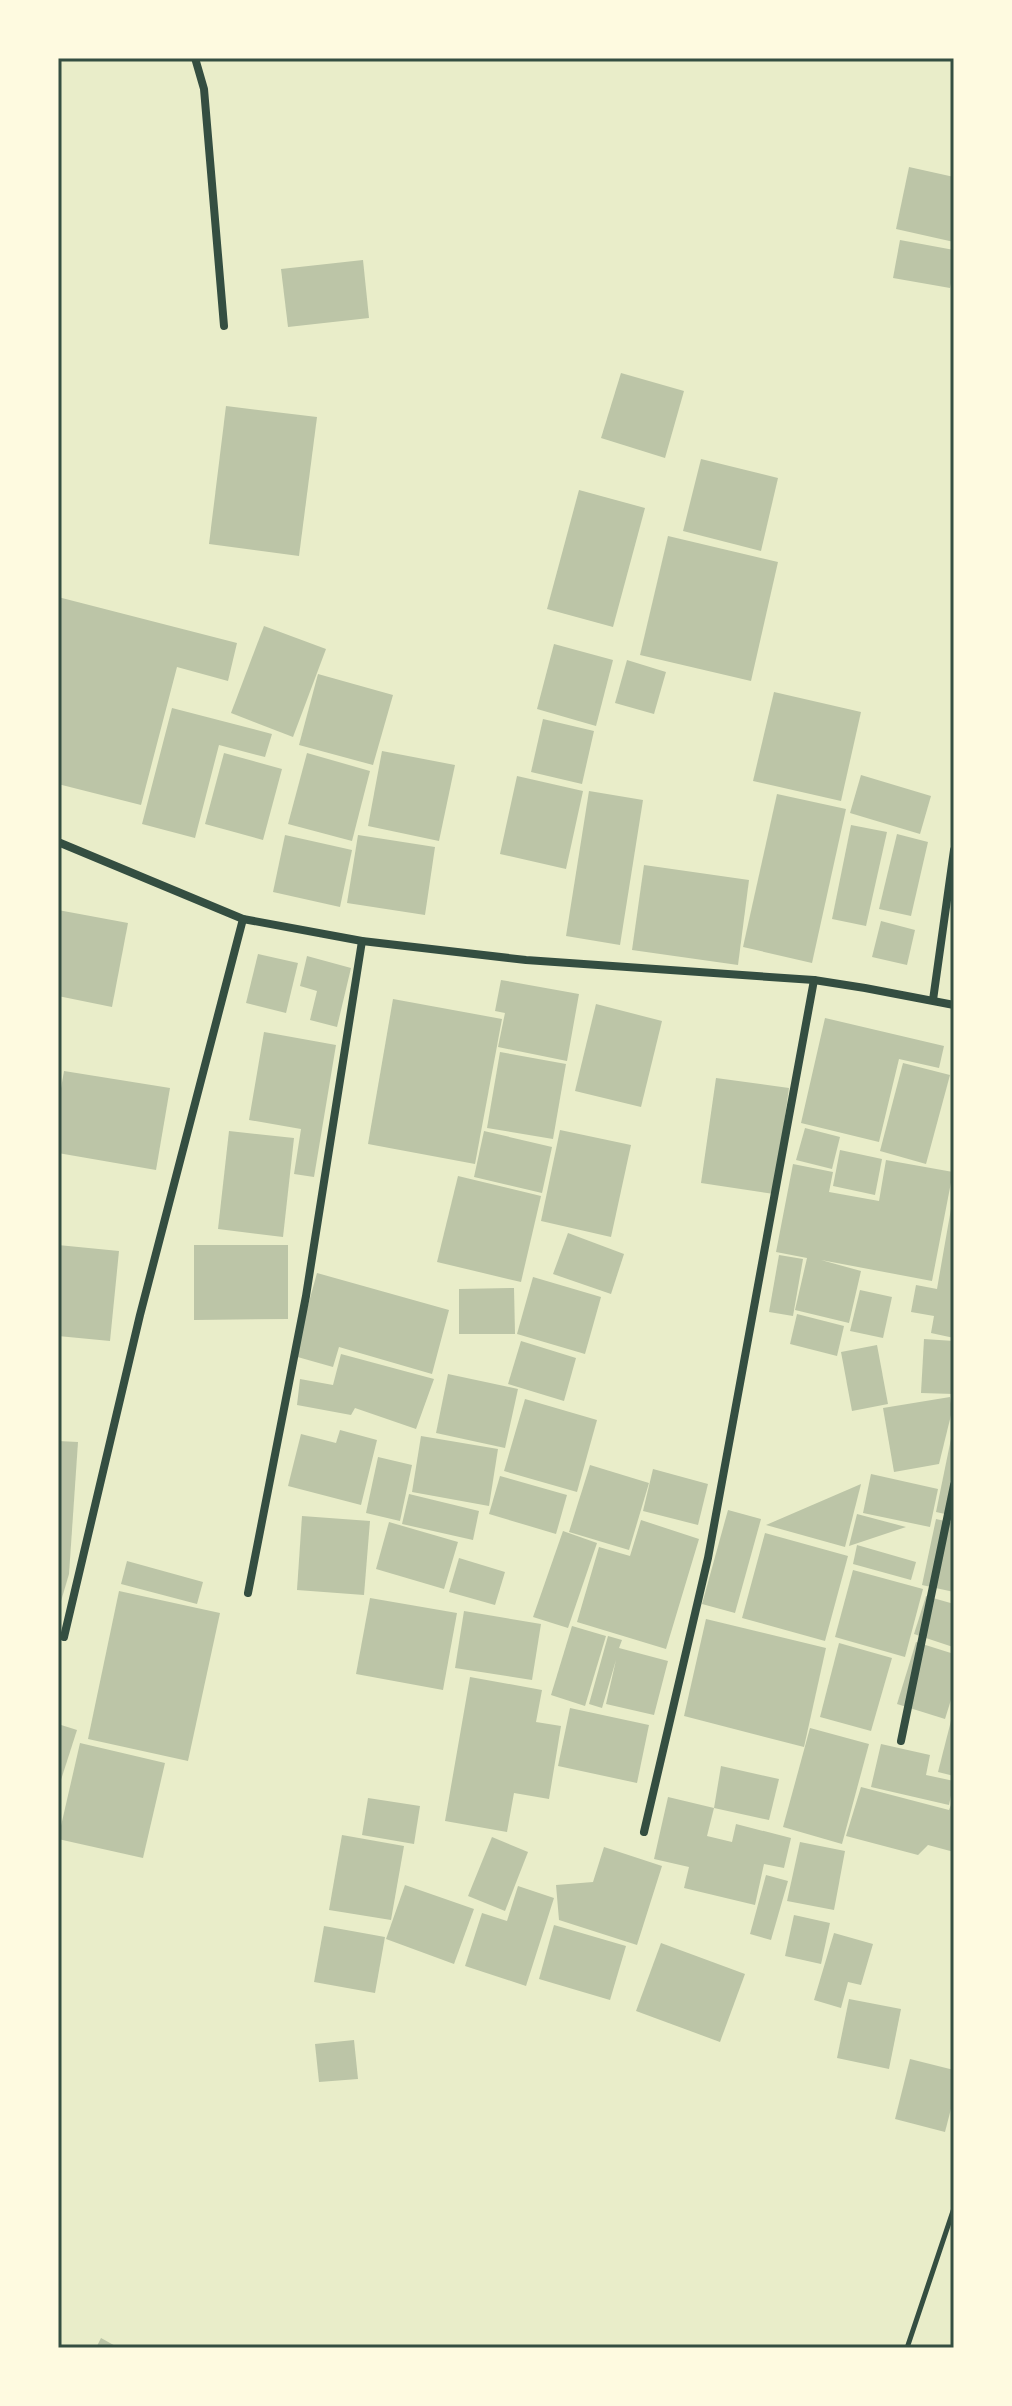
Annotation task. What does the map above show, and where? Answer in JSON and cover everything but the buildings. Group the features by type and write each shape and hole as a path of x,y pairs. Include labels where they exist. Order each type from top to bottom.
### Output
{"street":[{"path":"195,58 204,89 224,326"},
{"path":"58,842 243,919 362,941 526,960 814,980 954,1005"},
{"path":"933,1000 954,850"},
{"path":"64,1637 140,1315 243,919"},
{"path":"248,1593 306,1296 362,941"},
{"path":"644,1832 708,1558 814,980"},
{"path":"901,1741 954,1485"}],"path":[{"path":"907,2348 954,2208"}]}
